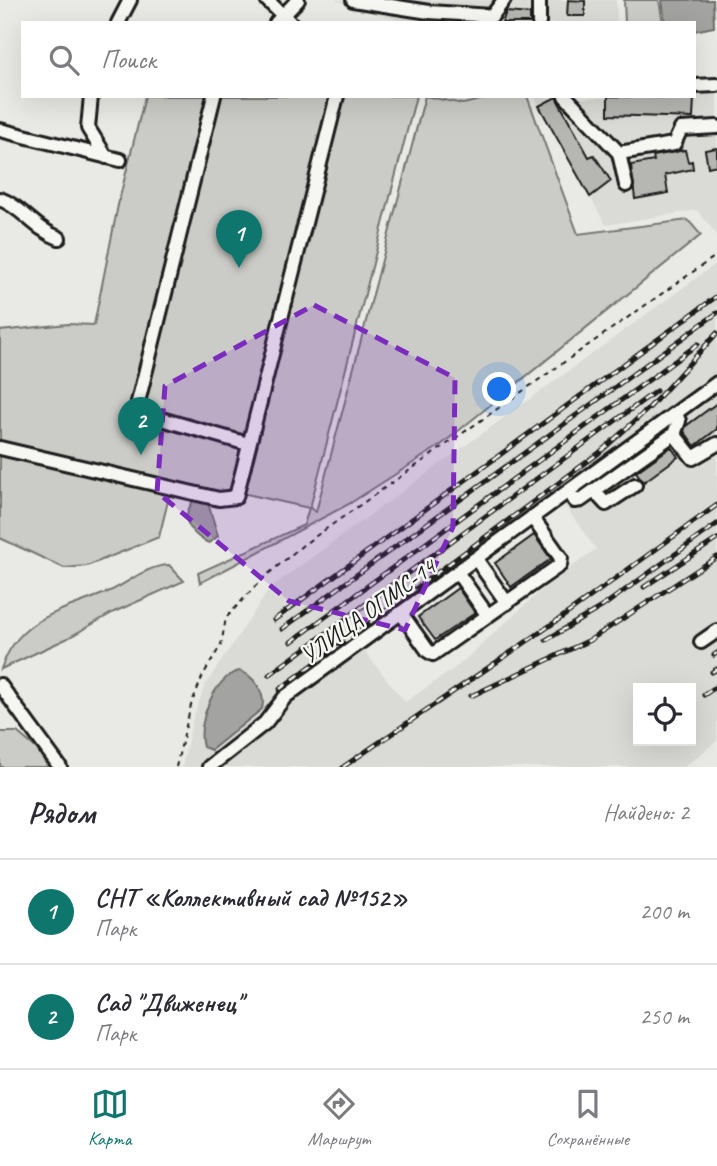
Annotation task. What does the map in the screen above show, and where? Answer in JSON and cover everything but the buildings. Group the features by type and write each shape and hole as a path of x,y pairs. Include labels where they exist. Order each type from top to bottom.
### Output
{"street":[{"path":"119,21 131,0"},
{"path":"267,0 284,21 299,0"},
{"path":"353,0 492,19 504,0"},
{"path":"539,0 539,21"},
{"path":"696,86 717,85"},
{"path":"91,98 88,128 106,157"},
{"path":"214,98 138,402 144,414 248,444"},
{"path":"0,448 219,499 236,497 336,98"},
{"path":"567,98 620,153 626,185"},
{"path":"620,153 671,145 681,130 717,127"},
{"path":"0,130 120,160"},
{"path":"0,200 9,202 46,233 60,238"},
{"name":"УЛИЦА ОПМС-14","path":"209,767 265,723 285,697 717,383"},
{"path":"564,494 578,501 674,434 679,421 676,413"},
{"path":"674,434 693,458 717,444"},
{"path":"594,491 606,504 635,485"},
{"path":"401,613 433,654 562,563 532,517"},
{"path":"476,559 507,603"},
{"path":"457,572 488,616"},
{"path":"701,642 717,631"},
{"path":"0,685 60,767"}],"path":[{"path":"176,767 191,705 203,675 221,645 226,618 261,580 303,545 717,255"}],"highlighted area":[{"path":"314,305 455,378 453,527 405,630 289,601 157,492 165,386"}],"shaded area":[{"path":"335,0 616,0 617,21 400,21"},
{"path":"624,0 659,0 663,21 625,21"},
{"path":"662,0 713,0 714,27 696,31 696,21 665,21"},
{"path":"717,91 717,235 697,210 606,225 535,98 696,98 696,92"},
{"path":"145,98 415,98 310,508 316,512 424,98 463,104 488,98 528,98 578,234 688,220 701,235 441,445 349,504 200,583 198,573 304,525 309,508 242,493 170,493 159,537 87,566 64,568 0,538 0,331 68,324 94,325 118,205"},
{"path":"717,263 717,741 684,767 215,767 361,647 405,702 458,666 545,587 596,549 555,492 201,767 182,767 193,718 205,685 271,587"},
{"path":"193,500 207,500 218,536 209,543 196,535 187,521"},
{"path":"169,565 184,581 114,612 66,639 1,669 19,637 45,617 110,591 145,571"},
{"path":"239,671 249,676 258,686 262,709 211,750 203,747 202,726 209,703 222,682"},
{"path":"0,732 17,732 37,749 48,767 0,767"}],"railway":[{"path":"274,620 717,296"},
{"path":"282,629 717,313"},
{"path":"280,689 599,453 648,409 717,333"},
{"path":"291,642 698,344"},
{"path":"269,675 656,391"},
{"path":"343,767 561,618 717,505"},
{"path":"546,640 603,606 717,524"},
{"path":"644,587 717,539"},
{"path":"471,696 590,640 717,557"},
{"path":"712,672 717,669"},
{"path":"704,695 717,686"}],"place":[{"name":"СНТ «Коллективный сад №152»","path":"239,268"},
{"name":"Сад \"Движенец\"","path":"141,455"}]}
